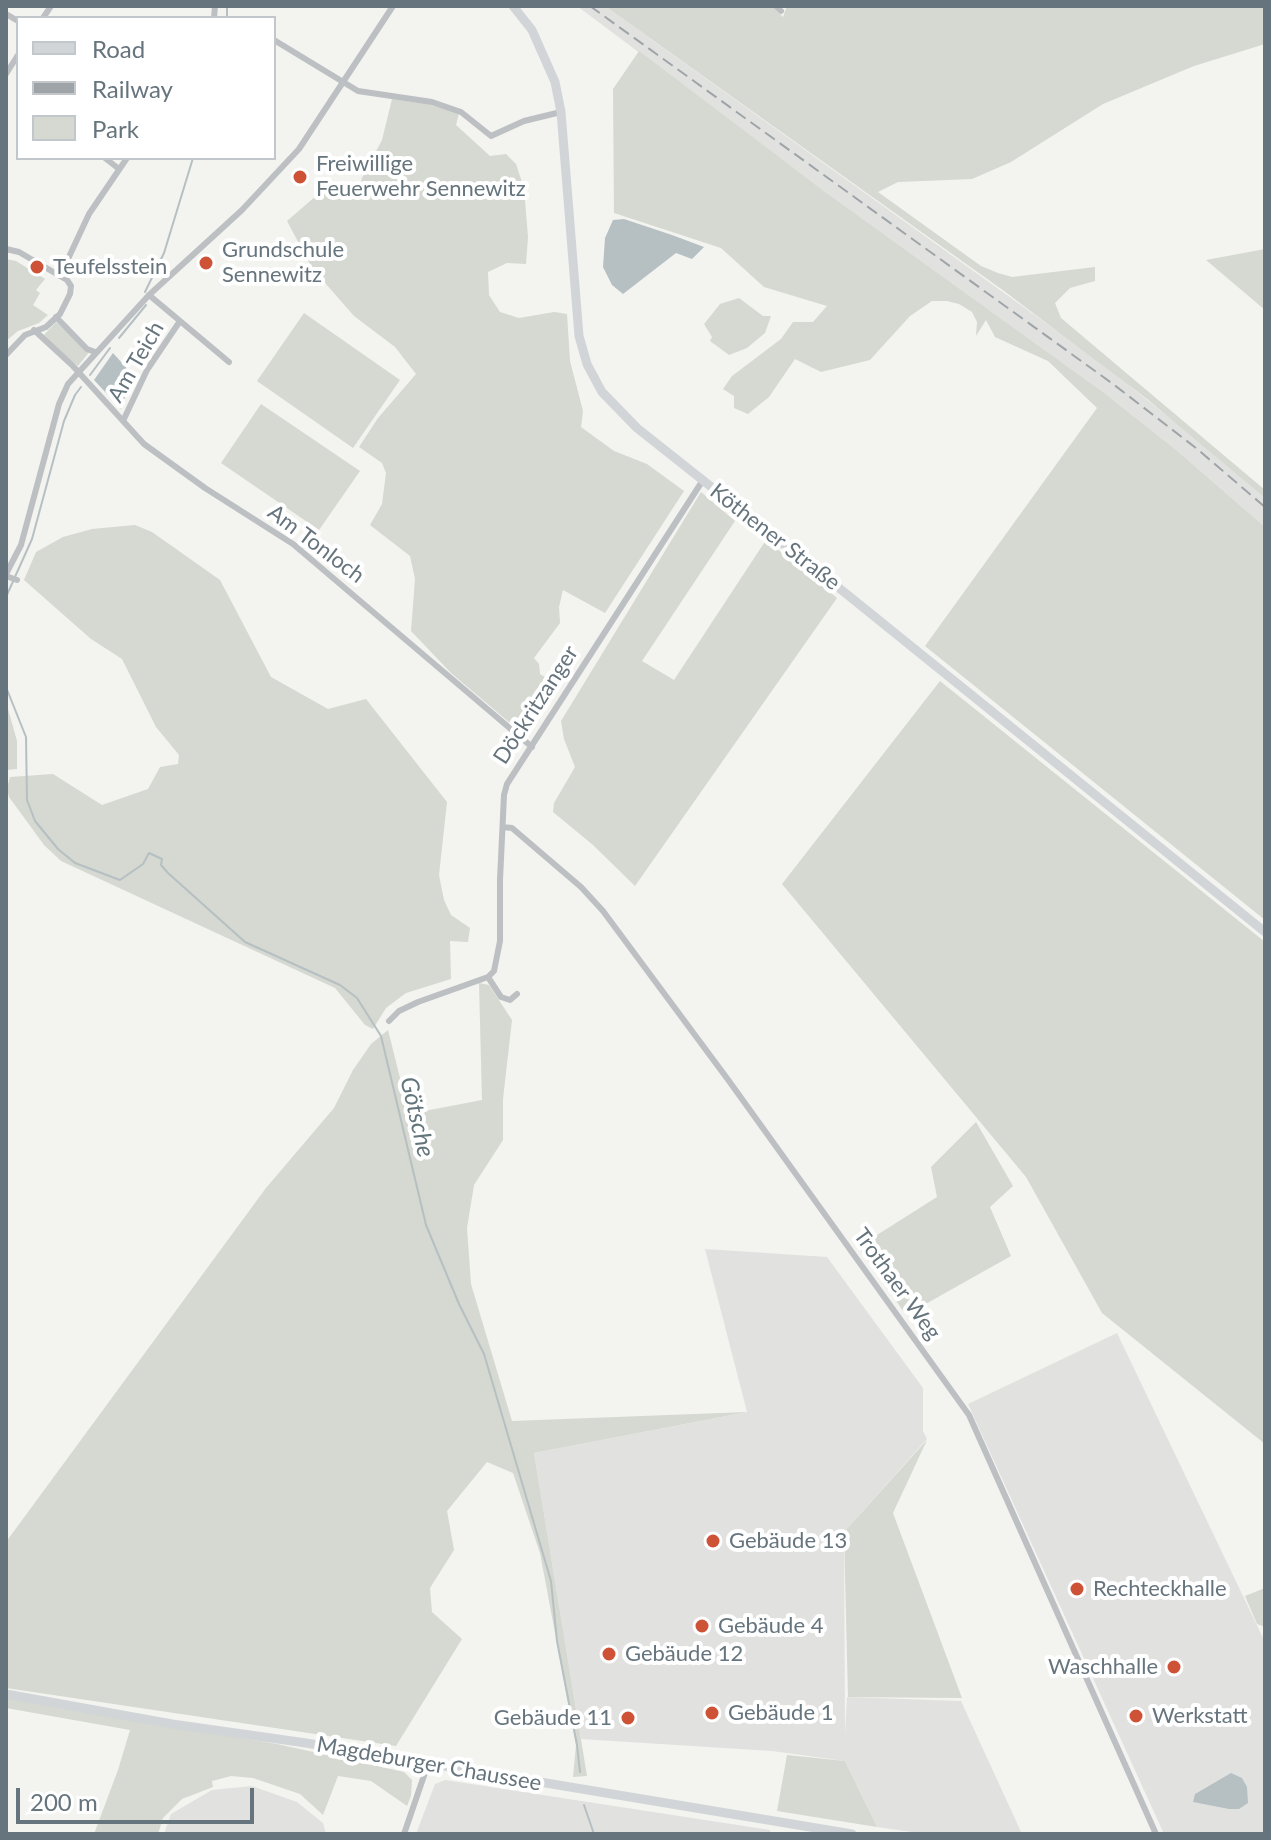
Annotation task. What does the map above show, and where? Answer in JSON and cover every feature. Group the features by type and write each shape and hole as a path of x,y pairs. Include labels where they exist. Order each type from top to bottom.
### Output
{"main road":[{"name":"Köthener Straße","path":"513,6 525,18 545,55 555,82 561,112 576,311 587,364 602,392 615,408 703,480 1265,932"},
{"name":"Magdeburger Chaussee","path":"6,1694 172,1724 306,1743 852,1834"}],"street":[{"path":"10,576 59,404 68,384 149,295 271,181 299,149 393,6"},
{"path":"276,41 342,84 358,91 432,102 461,112 491,136 524,121 561,112"},
{"path":"108,160 119,169"},
{"path":"60,276 89,214 126,160"},
{"path":"6,249 19,252 71,286 70,294 56,317 43,329 34,330 6,355"},
{"name":"Am Teich","path":"149,295 229,362"},
{"path":"56,317 87,349 95,352"},
{"name":"Am Teich","path":"123,421 147,370 180,321"},
{"name":"Am Tonloch","path":"34,330 78,371 144,444 205,488 293,544 532,747"},
{"name":"Döckritzanger","path":"488,977 494,971 500,941 507,784 703,480"},
{"name":"Trothaer Weg","path":"503,827 512,828 581,887 603,911 969,1415 1156,1834"},
{"path":"389,1021 399,1011 418,1002 488,977 501,997 510,1000 517,994"},
{"path":"404,1834 428,1764"}],"shaded area":[{"path":"577,6 605,6 1089,354 1265,498 1265,527 1103,392 824,191"},
{"path":"624,219 704,247 692,259 676,253 623,294 612,285 603,267 605,238 613,220"},
{"path":"113,353 132,374 121,409 94,380"},
{"path":"705,1249 827,1257 923,1388 923,1431 927,1439 844,1532 845,1734 847,1697 961,1701 1022,1834 926,1834 877,1827 845,1761 772,1751 581,1739 534,1453 747,1412"},
{"path":"1117,1333 1265,1642 1265,1834 1164,1834 968,1404"},
{"path":"1231,1773 1242,1778 1247,1787 1248,1803 1239,1809 1229,1809 1193,1802 1195,1794"},
{"path":"445,1780 770,1830 770,1834 416,1834 435,1784"},
{"path":"252,1786 297,1802 323,1823 326,1834 164,1834 171,1814 212,1790"}],"green space":[{"path":"605,6 772,6 783,17 787,6 1265,6 1265,44 1194,66 1103,104 1011,162 972,179 898,182 878,192 981,266 998,273 1012,277 1095,267 1095,281 1070,288 1055,303 1061,318 1265,490 1265,498 1147,399 1004,291"},
{"path":"639,51 824,191 1103,392 1265,527 1265,920 925,646 1097,408 1048,361 995,337 986,320 976,336 977,322 972,312 959,304 932,301 910,316 870,360 821,372 795,359 769,397 748,414 734,408 734,396 723,389 732,376 781,339 793,322 813,322 827,306 764,287 721,248 614,213 613,89"},
{"path":"392,99 428,104 459,113 456,125 490,156 506,154 516,164 524,188 528,237 526,264 507,263 488,272 489,295 500,312 519,318 554,312 567,314 570,361 583,411 581,427 614,451 647,464 684,491 605,613 563,590 559,607 560,623 534,658 539,664 540,674 559,686 523,734 451,673 411,631 415,579 410,556 370,525 382,504 386,473 382,463 359,447 378,418 416,374 395,347 354,316 312,268 287,221 324,189 359,190 382,140"},
{"path":"1265,249 1265,310 1206,260"},
{"path":"6,259 16,261 45,279 36,290 40,293 33,305 48,315 6,341"},
{"path":"739,298 763,316 771,316 765,333 747,348 729,355 710,341 712,337 704,324 720,304"},
{"path":"304,313 400,380 353,448 257,381"},
{"path":"56,322 90,351 78,366 43,336"},
{"path":"261,404 360,471 319,530 221,463"},
{"path":"701,492 735,521 642,661 674,680 766,540 837,598 635,886 553,812 554,803 575,767 561,721"},
{"path":"135,525 152,532 220,580 271,677 328,709 366,699 447,802 439,875 451,915 470,928 468,942 450,941 451,979 406,993 386,1008 373,1029 365,1025 335,988 61,861 44,845 9,797 7,788 10,777 53,774 102,805 148,789 160,767 178,764 179,755 156,727 122,659 91,639 24,580 36,552 63,537 92,529"},
{"path":"940,681 1265,942 1265,1444 1102,1313 1026,1177 782,884"},
{"path":"6,702 17,741 17,769 6,770"},
{"path":"479,983 489,985 512,1020 503,1099 503,1140 474,1185 467,1228 471,1284 512,1421 747,1412 534,1453 587,1776 573,1777 576,1745 540,1553 513,1473 487,1462 447,1511 454,1550 430,1588 432,1612 462,1639 396,1746 6,1688 6,1542 266,1188 334,1108 353,1070 371,1044 388,1030 409,1114 482,1100"},
{"path":"976,1122 1013,1186 990,1207 1011,1256 906,1315 858,1247 937,1197 931,1167"},
{"path":"927,1440 893,1513 962,1698 848,1697 844,1532"},
{"path":"1265,1588 1265,1627 1257,1624 1245,1596"},
{"path":"6,1698 277,1744 404,1772 412,1780 411,1796 407,1806 371,1781 338,1776 323,1815 300,1794 253,1778 231,1776 212,1781 213,1787 182,1799 163,1818 158,1834 94,1834 130,1730 6,1708"},
{"path":"787,1755 845,1761 877,1827 777,1811"}],"waterway":[{"path":"227,6 227,16"},
{"path":"145,292 164,253 192,160"},
{"path":"119,338 146,305"},
{"path":"90,375 110,348"},
{"path":"6,597 32,539 64,421 81,387"},
{"name":"Götsche","path":"6,687 26,737 27,800 35,821 58,849 75,863 120,880 143,864 149,853 162,859 161,865 168,873 245,942 340,985 357,998 381,1036 426,1225 484,1354 551,1581 557,1641 580,1772"},
{"name":"Götsche","path":"584,1805 594,1834"}],"railway":[{"path":"590,6 1113,384 1196,448 1265,507"}],"place":[{"name":"Freiwillige Feuerwehr Sennewitz","path":"300,177"},
{"name":"Grundschule Sennewitz","path":"206,263"},
{"name":"Teufelsstein","path":"37,267"},
{"name":"Gebäude 13","path":"713,1541"},
{"name":"Rechteckhalle","path":"1077,1589"},
{"name":"Gebäude 4","path":"702,1626"},
{"name":"Gebäude 12","path":"609,1654"},
{"name":"Waschhalle","path":"1174,1667"},
{"name":"Gebäude 1","path":"712,1713"},
{"name":"Werkstatt","path":"1136,1716"},
{"name":"Gebäude 11","path":"628,1718"}]}
